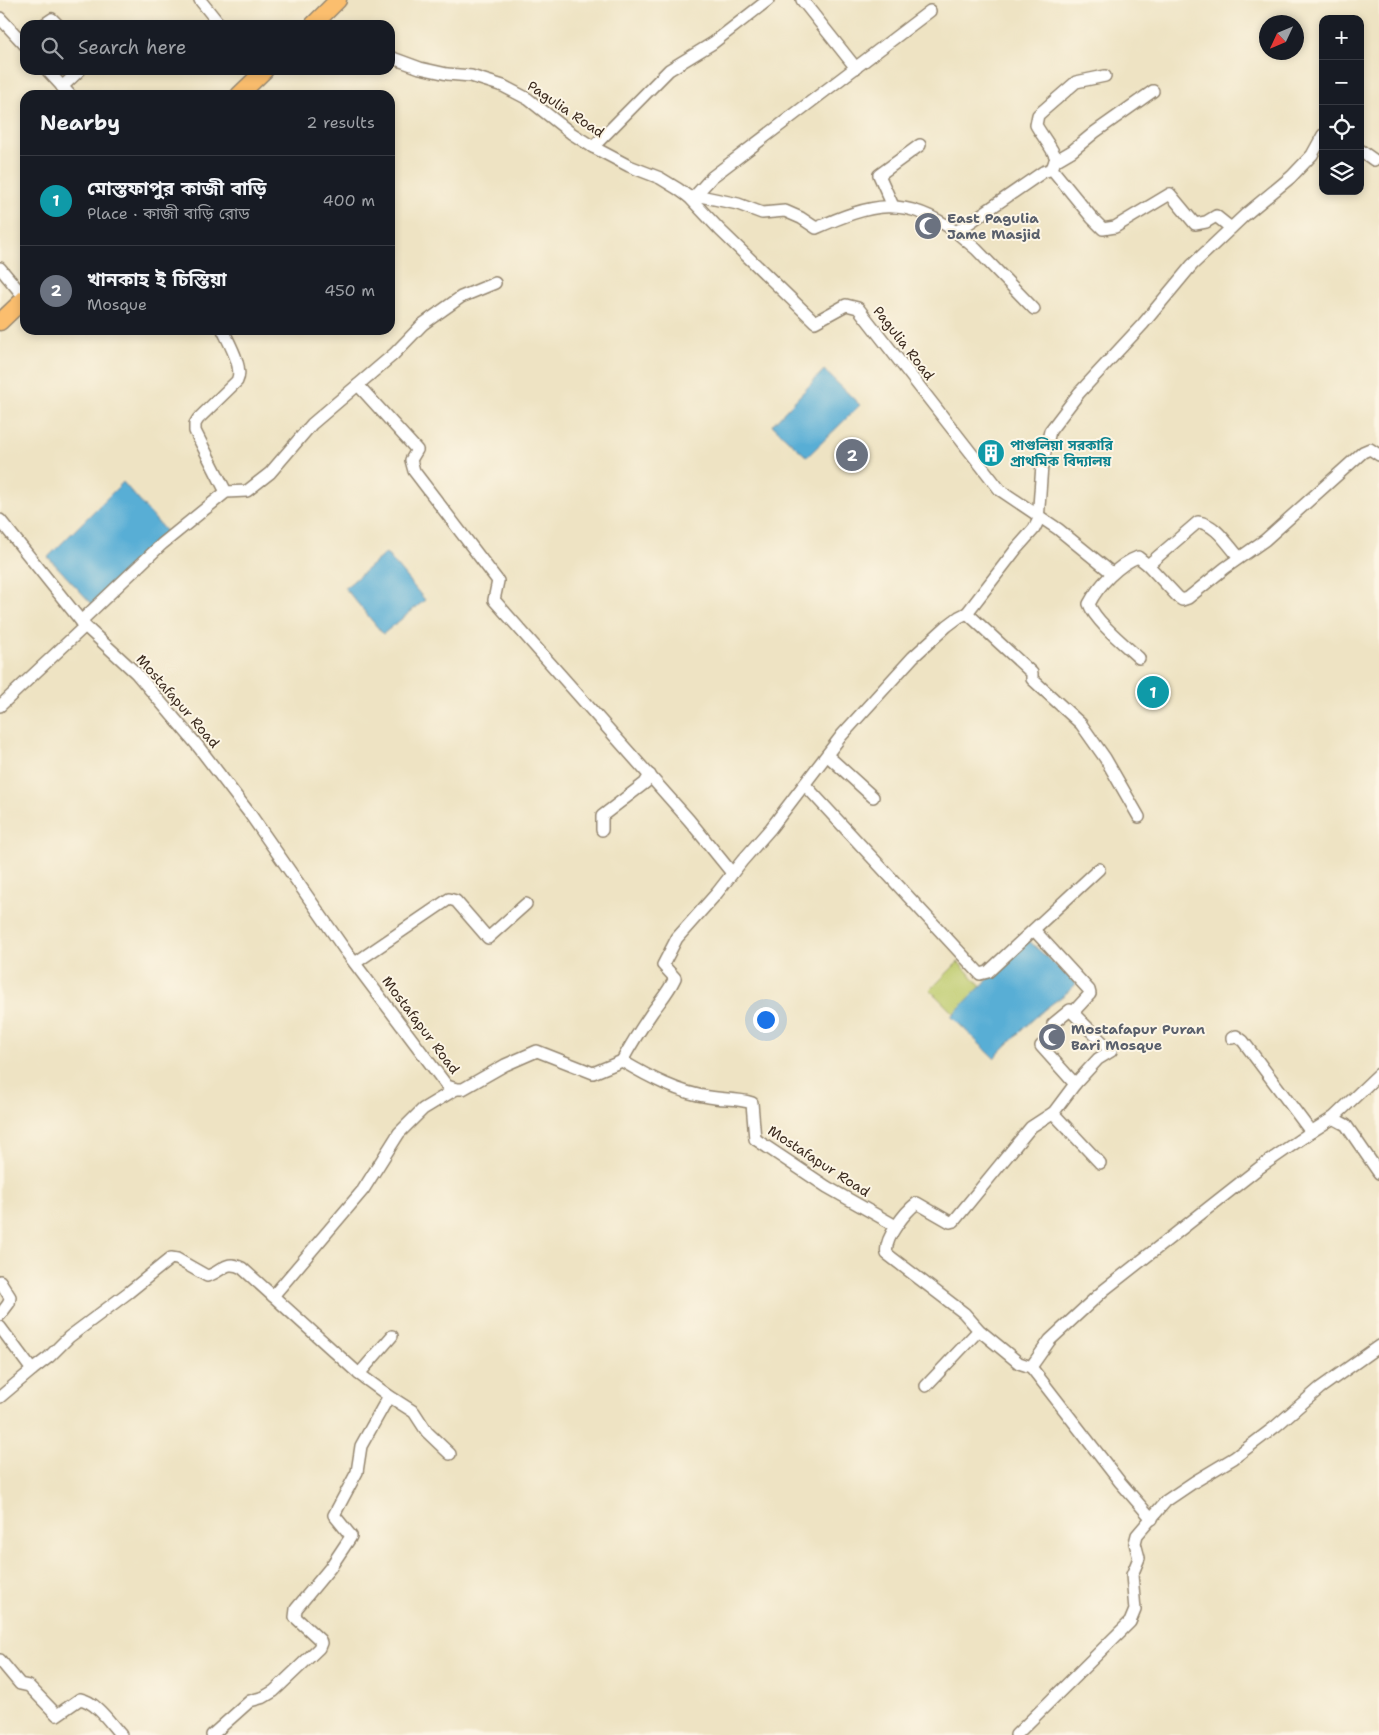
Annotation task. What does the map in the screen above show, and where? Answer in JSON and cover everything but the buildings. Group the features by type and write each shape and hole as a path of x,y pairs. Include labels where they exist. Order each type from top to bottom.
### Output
{"highway":[{"path":"318,20 338,0"},
{"path":"248,90 261,75"},
{"path":"0,322 20,303"}],"street":[{"path":"593,147 669,70 713,43 768,0"},
{"path":"802,0 856,68"},
{"path":"203,1 216,20"},
{"path":"692,197 712,177 930,11"},
{"path":"0,18 20,39"},
{"name":"Pagulia Road","path":"395,59 420,68 447,74 471,76 503,86 528,99 571,133 593,147 629,166 660,178 692,197 720,230 815,322 846,305 858,308 1000,490 1039,517"},
{"path":"52,75 65,90"},
{"path":"67,90 77,75"},
{"path":"1054,165 1056,158 1036,125 1038,115 1076,82 1105,76"},
{"path":"956,232 1054,165 1095,132 1153,91"},
{"path":"622,1061 629,1047 654,1010 670,990 674,978 663,965 677,938 718,893 732,873 805,785 809,776 828,756 842,735 900,671 947,626 959,616 967,614 1017,548 1034,529 1039,517 1042,465 1050,432 1079,393 1143,324 1192,265 1231,228 1291,177 1312,155 1319,142"},
{"path":"893,206 879,176 920,145"},
{"path":"1364,153 1374,160"},
{"path":"1054,165 1092,218 1103,229 1115,227 1170,194 1194,224 1206,222 1216,216 1231,228"},
{"name":"Pagulia Road","path":"692,197 700,196 738,204 762,213 785,211 801,218 816,228 863,210 886,205 925,212 956,232 976,249 1034,309"},
{"path":"0,268 20,292"},
{"path":"0,706 162,544 226,492 247,491 270,473 312,424 394,354 424,324 461,297 495,284"},
{"path":"225,335 239,368 240,375 237,381 198,419 195,424 195,431 226,492"},
{"path":"358,385 416,450 411,460 414,471 498,581 494,600 650,775 732,873"},
{"path":"1139,658 1091,611 1088,604 1112,573 1130,560 1138,557 1182,600 1188,598 1239,557 1265,540 1363,452 1370,449 1379,455"},
{"path":"1039,517 1058,529 1112,573"},
{"name":"Mostafapur Road","path":"0,520 83,623 136,673 197,744 447,1086 463,1089 505,1065 537,1051 593,1073 622,1061 643,1073 686,1092 709,1098 740,1098 752,1103 755,1139 827,1187 896,1226"},
{"path":"1148,565 1198,522 1207,523 1239,557"},
{"path":"967,614 1023,663 1032,673 1032,679 1081,724 1105,758 1139,817"},
{"path":"828,756 873,797"},
{"path":"602,830 602,816 645,783 650,775"},
{"path":"805,785 980,974 988,972 1100,870"},
{"path":"356,964 450,899 456,901 488,938 526,904"},
{"path":"1034,930 1089,990 1090,994 1077,1008"},
{"path":"1053,1024 1070,1010 1111,1051 1098,1059 1075,1084 1053,1113 1032,1127 954,1221 950,1222 916,1203 896,1226 886,1249 887,1254 964,1313 978,1330 1019,1363 1031,1367 1120,1482 1152,1519"},
{"path":"1232,1038 1236,1036 1243,1041 1311,1132"},
{"path":"1050,1038 1041,1046 1075,1084"},
{"path":"1031,1367 1050,1340 1104,1290 1259,1168 1333,1118 1379,1074"},
{"path":"273,1296 363,1190 399,1133 423,1109 456,1089"},
{"path":"1053,1113 1100,1163"},
{"path":"1333,1118 1346,1126 1379,1173"},
{"path":"0,1397 69,1338 172,1258 207,1276 228,1264 235,1264 242,1268 359,1374 414,1412 427,1432 450,1454"},
{"path":"0,1280 10,1297 9,1303 0,1315"},
{"path":"0,1327 32,1370"},
{"path":"926,1386 978,1330"},
{"path":"359,1374 392,1336"},
{"path":"1016,1735 1130,1622 1135,1610 1132,1575 1139,1558 1135,1543 1137,1535 1166,1501 1234,1458 1276,1426 1320,1388 1379,1346"},
{"path":"212,1735 250,1701 264,1697 274,1691 319,1648 320,1640 295,1617 296,1609 330,1568 351,1536 334,1515 335,1510 357,1472 360,1446 389,1396"},
{"path":"0,1660 20,1684 29,1686 57,1715 80,1699 86,1700 122,1735"},
{"path":"222,1725 230,1735"}],"green space":[{"path":"958,962 987,992 958,1018 930,990"}],"water":[{"path":"824,370 860,405 807,457 772,425"},
{"path":"123,482 168,534 93,605 48,557"},
{"path":"386,553 425,600 383,634 345,588"},
{"path":"1028,940 1076,984 1038,1015 994,1058 951,1016"}],"place":[{"name":"East Pagulia Jame Masjid","path":"928,226"},
{"name":"পাগুলিয়া সরকারি প্রাথমিক বিদ্যালয়","path":"991,453"},
{"name":"খানকাহ ই চিস্তিয়া","path":"852,455"},
{"name":"মোস্তফাপুর কাজী বাড়ি","path":"1153,692"},
{"name":"Mostafapur Puran Bari Mosque","path":"1052,1037"}]}
